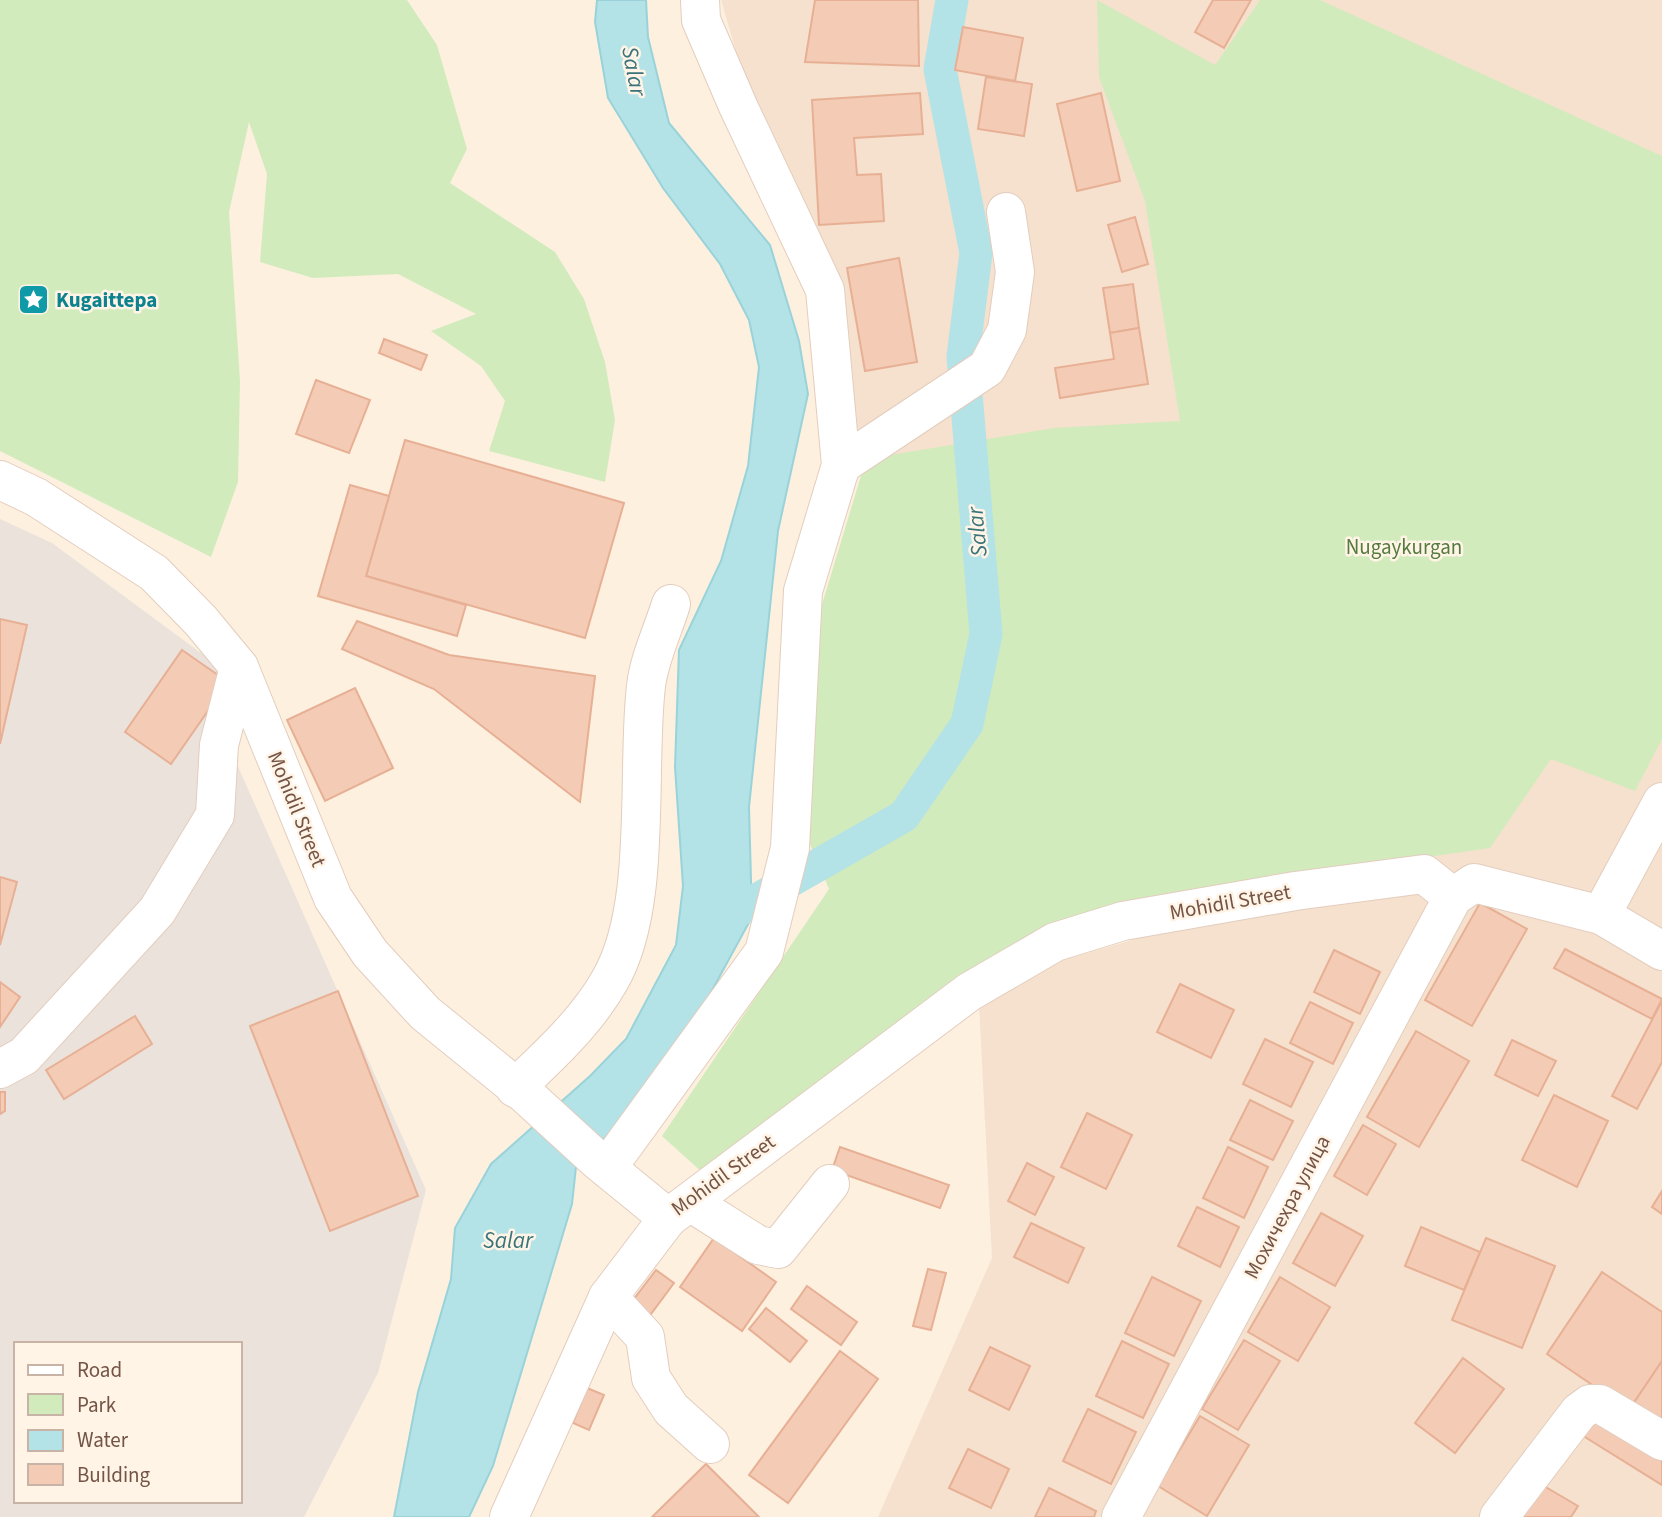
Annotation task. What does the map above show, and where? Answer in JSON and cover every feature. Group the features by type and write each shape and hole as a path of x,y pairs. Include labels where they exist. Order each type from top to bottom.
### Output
{"street":[{"path":"602,1164 764,952 790,848 803,591 841,465 825,289 738,106 701,20 700,0"},
{"path":"841,465 986,368 1007,330 1015,272 1006,212"},
{"name":"Mohidil Street","path":"0,480 36,497 154,573 239,667 333,898 370,953 425,1013 520,1091 602,1164 679,1210 969,992 1055,942 1088,929 1136,919 1295,891 1424,874 1453,897"},
{"path":"520,1091 611,980 631,927 638,850 646,683 671,604"},
{"path":"0,1069 24,1056 98,979 157,911 215,815 219,745 239,667"},
{"path":"1601,915 1662,803"},
{"path":"1453,897 1474,883 1601,915 1662,951"},
{"name":"Мохичехра улица","path":"1121,1517 1453,897"},
{"path":"509,1517 608,1297 679,1210 758,1245 778,1249 830,1185"},
{"path":"608,1297 645,1337 650,1378 671,1409 710,1444"},
{"path":"1499,1517 1579,1412 1590,1404 1600,1404 1662,1441"}],"shaded area":[{"path":"721,0 1662,0 1662,1517 878,1517 992,1258 978,984 1448,850 859,472"},
{"path":"0,519 52,543 228,673 216,717 426,1190 378,1373 304,1517 0,1517"}],"green space":[{"path":"0,0 407,0 437,45 467,149 450,183 555,252 584,299 605,362 615,420 605,482 489,451 505,401 481,366 431,331 476,314 398,274 313,278 260,262 267,174 249,122 229,212 240,381 238,482 211,557 0,451"},
{"name":"Nugaykurgan","path":"1097,0 1215,65 1260,0 1320,0 1662,156 1662,739 1635,791 1551,759 1490,848 1207,889 1125,908 704,1174 662,1136 829,889 806,835 814,631 866,459 1054,428 1180,421 1145,201 1099,77"}],"water":[{"name":"Salar","path":"597,0 646,0 648,37 669,123 770,245 799,341 808,394 778,531 749,807 752,917 691,1029 643,1100 576,1167 572,1204 493,1466 469,1517 394,1517 418,1392 451,1279 455,1228 491,1164 590,1076 626,1039 676,945 683,886 675,767 679,650 721,561 748,466 759,367 749,320 720,264 663,188 608,98 595,22"}],"building":[{"path":"815,0 918,0 919,66 805,62"},
{"path":"1213,0 1251,0 1224,48 1195,32"},
{"path":"963,27 1023,38 1015,81 955,70"},
{"path":"986,77 1032,84 1024,136 978,129"},
{"path":"920,93 923,134 854,138 857,175 881,174 884,221 819,225 812,100"},
{"path":"1101,93 1120,181 1077,191 1057,104"},
{"path":"1135,217 1148,264 1122,272 1108,225"},
{"path":"899,258 917,362 865,371 847,268"},
{"path":"1133,284 1139,328 1110,333 1103,288"},
{"path":"1139,328 1148,384 1060,398 1055,368 1114,359 1110,333"},
{"path":"384,339 427,355 421,370 379,353"},
{"path":"316,380 370,400 349,453 296,434"},
{"path":"405,440 624,503 585,638 366,576"},
{"path":"350,485 389,496 366,576 466,605 457,636 318,596"},
{"path":"0,619 27,625 0,744"},
{"path":"357,621 449,655 595,676 580,802 434,689 342,649"},
{"path":"182,650 228,682 171,764 125,732"},
{"path":"355,688 393,768 325,801 287,720"},
{"path":"0,877 17,882 0,945"},
{"path":"1480,903 1527,929 1472,1026 1425,1000"},
{"path":"1565,949 1662,999 1652,1019 1554,968"},
{"path":"1334,950 1380,972 1360,1014 1314,992"},
{"path":"0,982 20,997 0,1027"},
{"path":"1180,984 1234,1010 1211,1058 1157,1032"},
{"path":"338,991 418,1196 330,1231 250,1026"},
{"path":"1662,1001 1662,1062 1637,1109 1612,1096"},
{"path":"1310,1002 1353,1023 1333,1064 1290,1043"},
{"path":"135,1016 152,1044 64,1099 46,1070"},
{"path":"1416,1031 1469,1061 1419,1147 1367,1117"},
{"path":"1265,1039 1313,1062 1291,1107 1243,1084"},
{"path":"1512,1040 1556,1061 1538,1096 1495,1075"},
{"path":"0,1092 5,1092 5,1111 0,1114"},
{"path":"1554,1095 1608,1121 1577,1187 1522,1160"},
{"path":"1250,1100 1293,1121 1273,1160 1230,1140"},
{"path":"1087,1113 1132,1135 1106,1189 1061,1167"},
{"path":"1363,1125 1396,1144 1367,1195 1334,1176"},
{"path":"840,1147 949,1185 940,1208 832,1170"},
{"path":"1228,1147 1268,1167 1244,1218 1203,1198"},
{"path":"1027,1163 1054,1177 1035,1215 1008,1201"},
{"path":"1662,1191 1662,1214 1652,1207"},
{"path":"1197,1207 1239,1227 1220,1267 1178,1246"},
{"path":"1321,1213 1363,1236 1335,1286 1293,1263"},
{"path":"1031,1223 1084,1248 1068,1283 1014,1257"},
{"path":"1421,1227 1480,1252 1464,1290 1405,1266"},
{"path":"714,1238 776,1282 742,1331 680,1287"},
{"path":"1486,1238 1555,1266 1522,1348 1452,1320"},
{"path":"928,1269 946,1273 931,1330 913,1326"},
{"path":"656,1270 674,1283 645,1322 627,1308"},
{"path":"1602,1272 1662,1312 1662,1361 1629,1410 1547,1354"},
{"path":"1152,1277 1201,1301 1174,1356 1125,1333"},
{"path":"1280,1277 1330,1307 1298,1361 1248,1332"},
{"path":"807,1286 857,1322 841,1345 791,1309"},
{"path":"766,1308 807,1341 790,1362 749,1329"},
{"path":"1244,1340 1280,1361 1238,1430 1202,1409"},
{"path":"1122,1341 1169,1364 1143,1418 1096,1396"},
{"path":"990,1347 1030,1366 1009,1410 969,1390"},
{"path":"840,1351 878,1379 788,1503 749,1475"},
{"path":"1463,1358 1504,1389 1455,1453 1415,1423"},
{"path":"1662,1361 1662,1432 1629,1410"},
{"path":"587,1388 604,1395 589,1430 573,1423"},
{"path":"1596,1408 1662,1450 1662,1485 1580,1434"},
{"path":"1088,1409 1136,1432 1111,1484 1063,1461"},
{"path":"1200,1416 1249,1445 1207,1516 1158,1486"},
{"path":"968,1449 1009,1469 991,1508 949,1488"},
{"path":"706,1464 759,1517 652,1517"},
{"path":"1537,1482 1578,1506 1571,1517 1516,1517"},
{"path":"1049,1488 1096,1511 1094,1517 1035,1517"}],"waterway":[{"name":"Salar","path":"711,926 904,816 967,724 986,634 963,357 976,253 940,69 952,0"}],"place":[{"name":"Kugaittepa","path":"33,300"}]}
